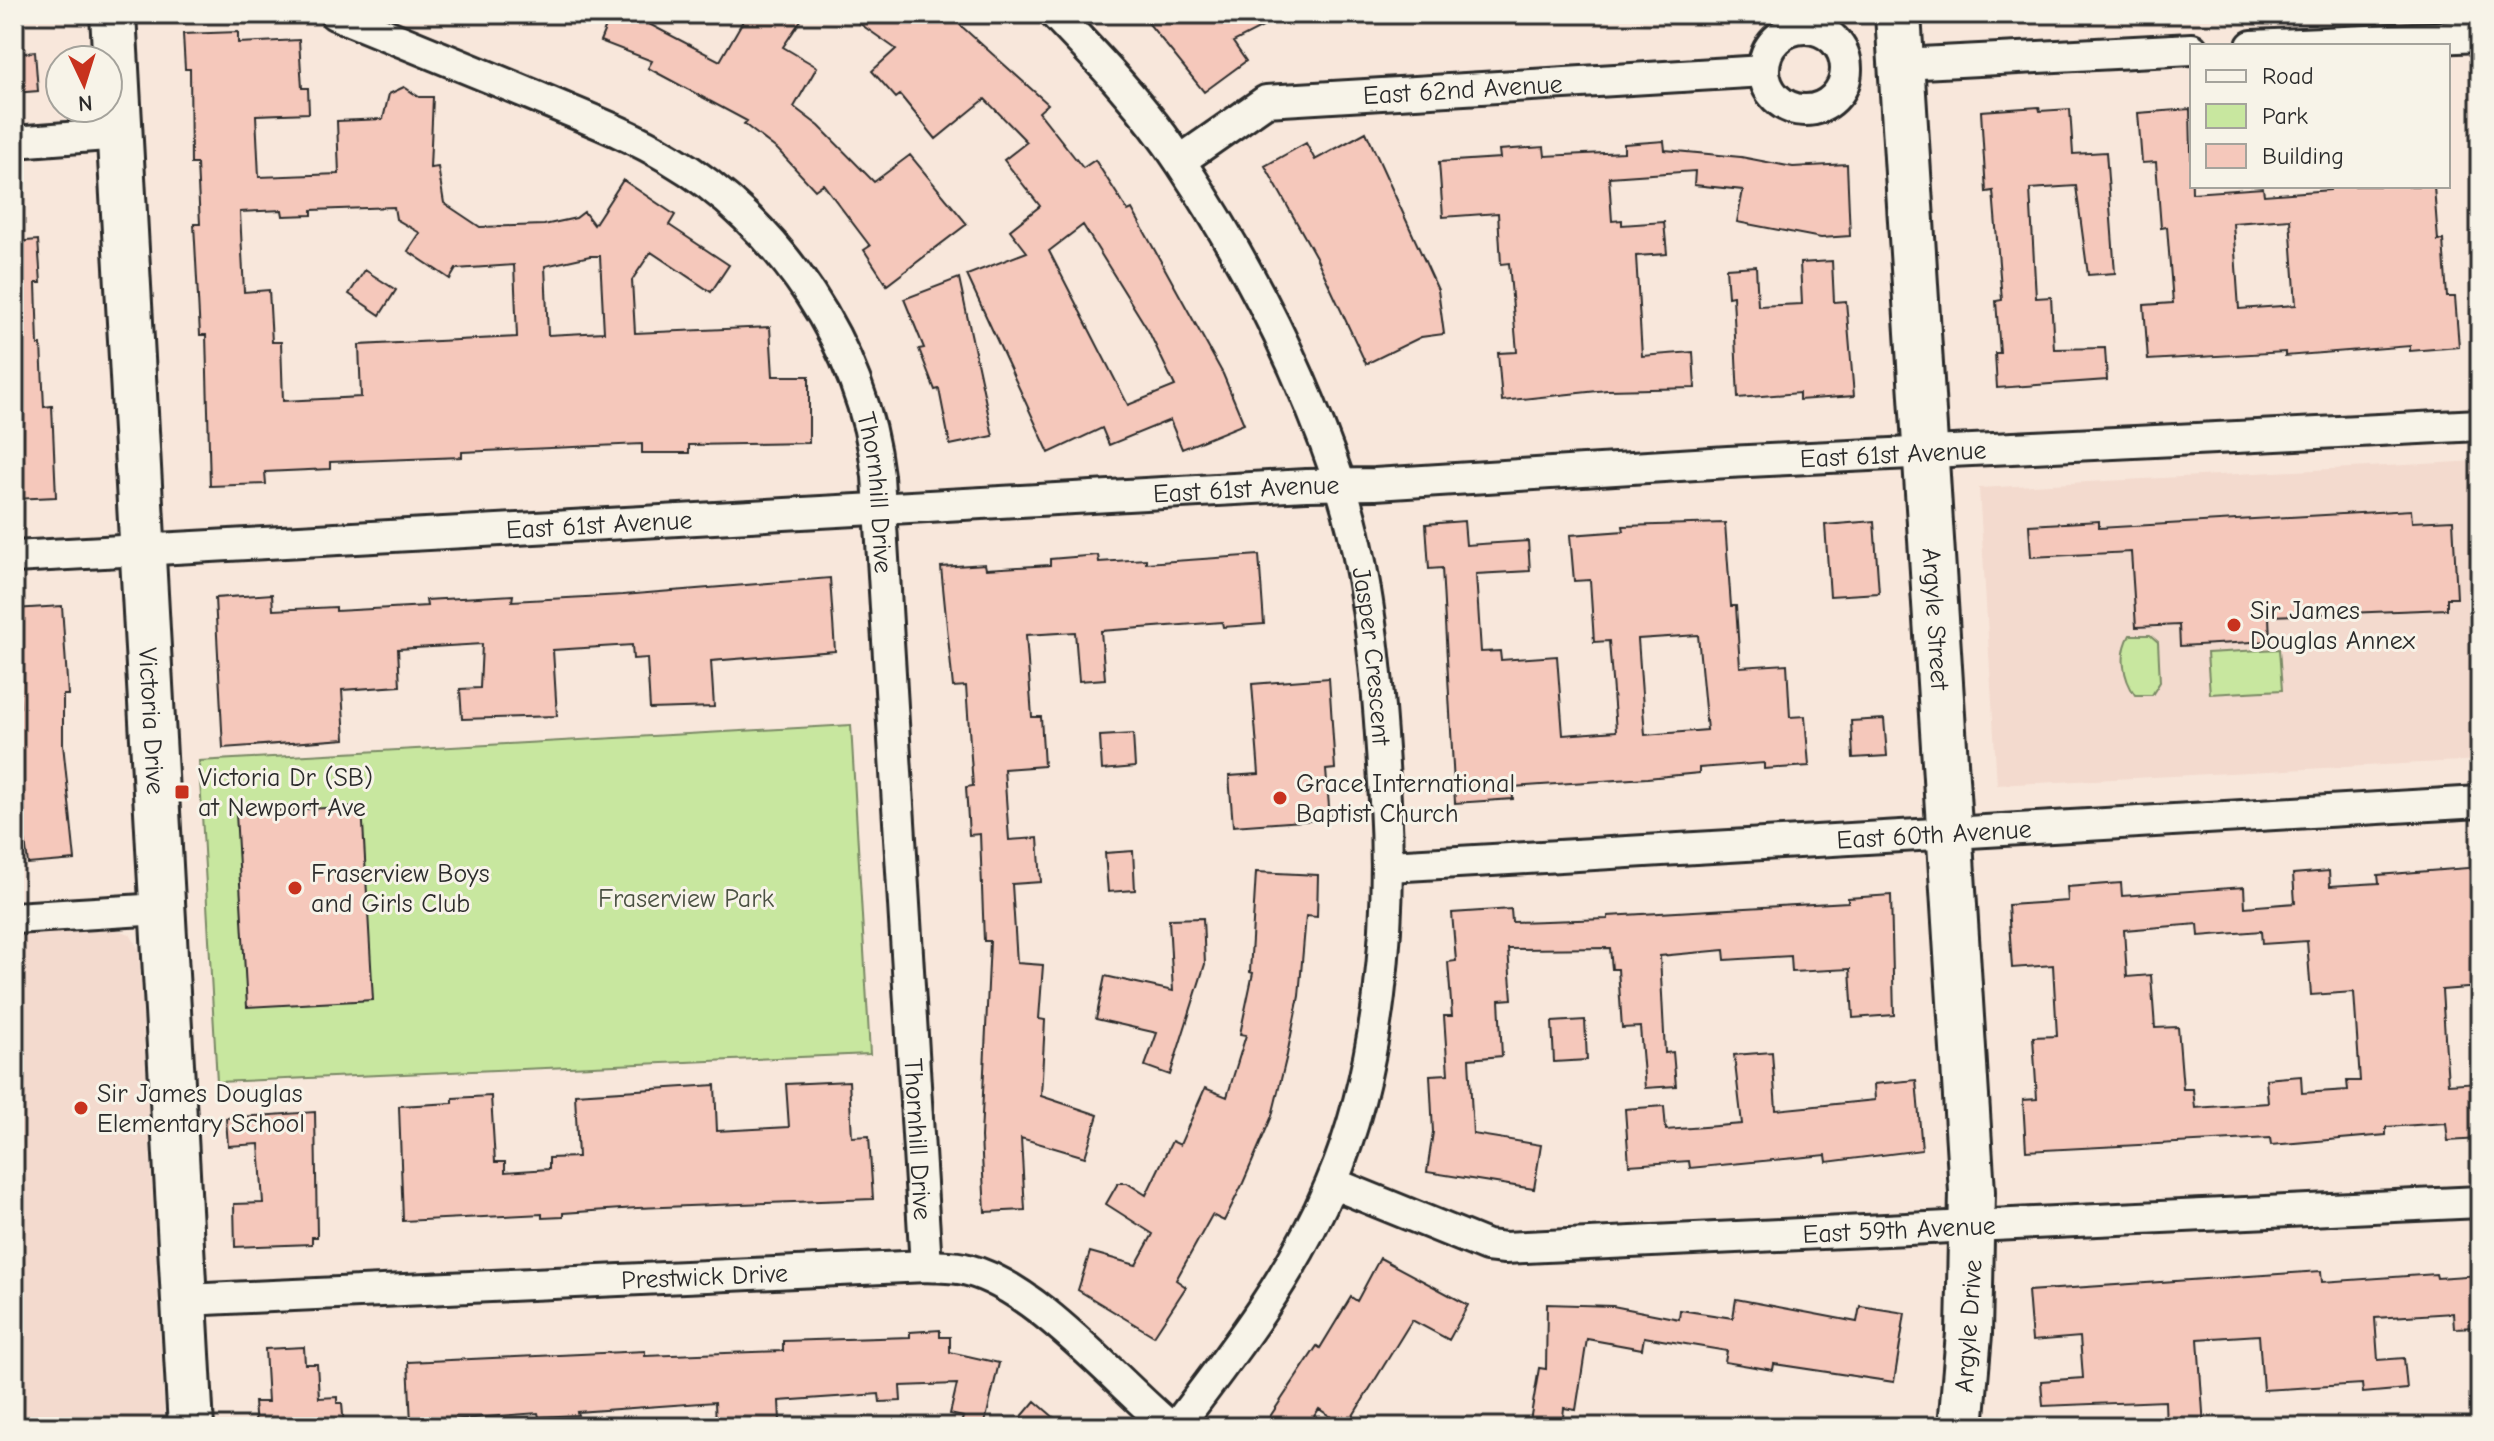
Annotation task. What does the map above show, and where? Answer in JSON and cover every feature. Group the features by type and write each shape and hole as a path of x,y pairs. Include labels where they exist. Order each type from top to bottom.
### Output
{"street":[{"name":"Victoria Drive","path":"113,14 191,1427"},
{"name":"Thornhill Drive","path":"335,14 588,118 669,157 714,188 758,230 786,262 840,344 862,402 877,468 926,1266"},
{"name":"Jasper Crescent","path":"1055,14 1099,60 1180,161 1270,316 1340,485 1365,607 1380,716 1389,866 1382,962 1357,1104 1332,1183 1285,1278 1237,1351 1176,1427"},
{"name":"Argyle Street","path":"1898,14 1973,1225"},
{"path":"2298,44 2480,36"},
{"path":"1901,64 2190,49"},
{"name":"East 62nd Avenue","path":"1180,161 1266,101 1764,71"},
{"path":"14,142 120,134"},
{"name":"East 61st Avenue","path":"14,557 1925,452 2480,425"},
{"name":"East 60th Avenue","path":"1389,866 2480,802"},
{"path":"14,918 161,909"},
{"name":"East 59th Avenue","path":"1332,1183 1487,1246 1505,1248 2480,1202"},
{"name":"Argyle Drive","path":"1961,1427 1969,1334 1973,1225"},
{"name":"Prestwick Drive","path":"185,1300 926,1266 969,1270 1009,1288 1052,1320 1170,1427"}],"shaded area":[{"name":"Sir James Douglas Annex","path":"2478,461 2480,760 1997,785 1979,488"},
{"name":"Sir James Douglas Elementary School","path":"112,928 130,934 139,950 165,1427 14,1427 14,934"}],"green space":[{"path":"2130,635 2150,635 2158,642 2160,682 2152,695 2135,695 2128,681 2124,650"},
{"path":"2279,649 2282,690 2210,694 2207,653"},
{"name":"Fraserview Park","path":"851,725 870,1054 217,1082 199,761"}],"building":[{"path":"611,14 653,14 649,24 720,61 747,14 805,14 783,47 817,67 794,107 819,126 874,182 910,155 967,224 887,285 864,250 870,246 823,184 815,190 778,150 744,124 747,121 648,68 652,61 600,41"},
{"path":"846,14 969,14 960,25 1048,104 1039,112 1083,168 1095,160 1128,211 1132,209 1223,374 1244,424 1182,449 1170,420 1109,445 1102,428 1049,453 967,275 1027,252 1010,230 1040,206 1004,160 1027,142 985,99 936,139 900,95 896,98 872,71 896,49","holes":["1083,225 1148,330 1175,386 1128,405 1049,251"]},
{"path":"1141,14 1288,14 1233,42 1246,61 1204,92"},
{"path":"238,32 238,43 299,40 302,88 308,88 309,113 256,115 259,177 339,174 337,121 383,119 389,94 404,87 419,97 433,97 430,168 438,167 444,203 480,227 544,225 576,218 584,212 594,225 623,180 675,215 669,225 729,265 711,292 651,252 632,280 635,333 770,327 773,376 809,376 809,443 689,445 689,453 642,453 642,444 462,452 462,457 330,462 330,469 265,472 266,484 210,486 206,335 200,335 194,224 200,224 197,164 191,164 190,69 185,69 183,34","holes":["394,207 396,219 420,233 408,251 450,279 456,269 514,265 517,337 359,345 361,397 283,401 281,342 272,342 269,290 244,292 240,212 282,210 283,216 312,215 312,210","600,256 604,332 548,335 545,266"]},
{"path":"35,52 38,91 14,93 14,54"},
{"path":"2039,107 2040,111 2070,109 2073,154 2106,152 2115,273 2088,275 2076,186 2030,189 2036,298 2051,297 2054,349 2105,348 2107,380 1997,388 1995,353 2000,353 1996,301 2002,300 1993,191 1986,192 1981,111"},
{"path":"2190,109 2192,193 2263,188 2264,195 2330,188 2434,188 2438,241 2443,240 2447,297 2455,297 2459,347 2410,351 2410,346 2285,356 2285,352 2148,360 2144,305 2173,303 2167,227 2161,228 2156,162 2142,163 2138,113","holes":["2290,219 2296,305 2239,309 2233,223"]},
{"path":"1366,132 1438,290 1444,334 1421,337 1366,364 1316,257 1265,166 1306,143 1315,160"},
{"path":"1664,141 1665,150 1741,157 1793,167 1847,164 1850,236 1821,238 1737,222 1743,190 1694,185 1695,171 1609,177 1612,221 1622,220 1622,225 1664,222 1667,254 1636,256 1642,356 1693,352 1695,388 1607,390 1502,401 1498,353 1517,352 1509,263 1501,264 1498,213 1443,217 1439,162 1500,158 1499,150 1544,147 1545,156 1624,152 1624,144"},
{"path":"38,240 41,283 36,283 38,345 41,345 44,407 52,406 56,497 14,499 14,242"},
{"path":"1832,261 1834,302 1846,301 1854,396 1799,400 1799,393 1738,398 1733,296 1728,297 1726,268 1756,266 1758,306 1802,304 1800,263"},
{"path":"365,270 396,290 380,315 349,294"},
{"path":"959,278 993,436 950,445 939,389 935,390 919,349 924,348 904,299"},
{"path":"2411,510 2412,522 2453,520 2457,598 2447,598 2447,609 2269,616 2270,641 2180,646 2179,625 2136,627 2131,552 2031,557 2029,525 2099,521 2099,528"},
{"path":"1464,521 1466,545 1528,541 1530,571 1476,574 1481,652 1500,651 1501,660 1557,656 1563,735 1616,731 1609,641 1594,642 1590,580 1574,581 1570,535 1624,531 1623,526 1725,523 1731,606 1736,606 1740,667 1787,664 1790,717 1805,716 1809,766 1764,769 1764,763 1699,768 1699,773 1647,778 1512,787 1513,799 1455,803 1442,568 1429,569 1426,524","holes":["1698,635 1707,730 1645,735 1638,639"]},
{"path":"1874,521 1879,593 1830,596 1825,525"},
{"path":"1098,555 1099,562 1146,559 1146,563 1259,555 1264,624 1223,627 1222,622 1101,631 1105,679 1079,681 1075,632 1026,635 1032,717 1041,717 1044,766 1004,769 1009,840 1038,838 1041,882 1012,884 1017,963 1043,965 1039,1019 1045,1020 1041,1096 1098,1115 1085,1157 1021,1138 1025,1210 985,1212 981,1137 990,941 984,941 980,834 969,835 966,787 973,786 966,686 953,687 941,567 985,564 986,569 1050,565 1050,559"},
{"path":"830,578 835,651 711,661 714,707 650,709 647,658 633,659 632,645 553,650 557,716 462,719 460,689 480,688 482,644 398,649 400,686 342,690 345,739 223,748 215,598 272,594 273,610 336,607 336,611 427,606 426,600 513,595 512,601 623,595"},
{"path":"62,606 68,695 63,695 63,744 75,860 28,864 17,776 14,707 20,707 14,609"},
{"path":"1329,678 1335,769 1326,770 1330,819 1233,826 1229,776 1259,774 1252,684"},
{"path":"1884,719 1887,756 1853,758 1851,721"},
{"path":"1133,734 1135,767 1102,770 1100,736"},
{"path":"362,806 373,1000 247,1007 236,813"},
{"path":"1133,851 1135,890 1108,892 1105,853"},
{"path":"2480,867 2480,987 2442,990 2448,1084 2480,1082 2480,1139 2448,1141 2446,1123 2386,1127 2386,1135 2271,1145 2270,1138 2026,1151 2023,1100 2037,1099 2033,1037 2057,1036 2053,965 2012,968 2008,905 2068,901 2067,887 2121,883 2122,896 2244,887 2245,907 2295,903 2293,874 2329,871 2330,886 2379,883 2378,875","holes":["2198,924 2199,936 2261,931 2262,944 2307,941 2311,995 2354,992 2360,1081 2347,1081 2348,1090 2302,1093 2301,1076 2266,1079 2268,1103 2195,1108 2193,1089 2183,1089 2178,1027 2155,1028 2151,975 2127,977 2124,930"]},
{"path":"1256,872 1318,875 1317,917 1306,916 1299,996 1287,1055 1272,1116 1243,1183 1224,1221 1212,1215 1176,1280 1186,1287 1154,1336 1078,1290 1090,1252 1136,1265 1153,1234 1106,1204 1118,1183 1127,1183 1146,1195 1172,1141 1180,1145 1205,1088 1227,1097 1246,1035 1240,1034 1253,973 1250,972"},
{"path":"1891,895 1894,1015 1853,1018 1850,969 1792,972 1791,956 1725,960 1724,950 1660,956 1665,1053 1673,1052 1676,1086 1645,1088 1640,1027 1622,1028 1618,969 1612,969 1610,948 1508,949 1512,999 1499,1000 1502,1056 1469,1059 1473,1134 1541,1145 1534,1189 1427,1172 1433,1132 1430,1075 1448,1074 1444,1016 1452,1016 1448,962 1456,961 1452,913 1511,909 1512,922 1608,919 1608,916 1848,902 1848,898"},
{"path":"1203,918 1205,964 1170,1075 1145,1066 1157,1033 1096,1019 1105,976 1173,991 1169,919"},
{"path":"1585,1020 1587,1060 1554,1062 1552,1022"},
{"path":"1772,1052 1776,1110 1875,1100 1874,1084 1916,1080 1922,1150 1827,1162 1826,1155 1690,1168 1689,1161 1629,1165 1625,1109 1664,1106 1666,1130 1742,1124 1734,1055"},
{"path":"849,1081 852,1137 869,1136 873,1199 637,1208 563,1213 563,1217 542,1218 542,1214 403,1221 399,1106 453,1103 453,1098 491,1096 495,1162 505,1162 505,1172 549,1169 549,1158 578,1157 575,1094 715,1085 717,1131 789,1127 786,1084"},
{"path":"315,1112 317,1237 312,1237 312,1244 235,1247 234,1204 263,1203 259,1144 228,1146 226,1118"},
{"path":"1380,1258 1468,1305 1449,1340 1412,1320 1346,1427 1319,1409 1307,1427 1263,1427 1317,1346 1320,1348 1351,1297 1357,1301"},
{"path":"2321,1271 2322,1282 2436,1274 2437,1278 2480,1275 2480,1327 2454,1328 2453,1313 2375,1318 2378,1360 2404,1358 2407,1389 2363,1393 2362,1384 2263,1390 2259,1335 2198,1339 2204,1427 2166,1427 2165,1401 2043,1406 2041,1381 2083,1378 2080,1337 2032,1341 2028,1291"},
{"path":"1736,1299 1857,1322 1860,1306 1905,1313 1894,1382 1774,1364 1773,1370 1725,1362 1727,1351 1644,1337 1642,1349 1587,1339 1576,1410 1564,1408 1562,1427 1529,1427 1539,1368 1546,1369 1547,1304 1613,1306 1679,1319 1680,1310 1733,1318"},
{"path":"940,1330 940,1337 950,1337 950,1352 999,1363 984,1427 960,1427 963,1417 950,1414 957,1384 900,1386 901,1401 880,1402 879,1394 779,1401 780,1421 716,1425 715,1402 577,1412 578,1415 539,1417 538,1413 411,1423 408,1362 645,1351 645,1356 783,1351 783,1341 910,1337 910,1332"},
{"path":"304,1347 305,1364 317,1364 319,1398 337,1397 337,1403 342,1403 344,1427 256,1427 254,1402 268,1402 265,1349"},
{"path":"1035,1401 1065,1427 1013,1427"}],"place":[{"name":"Sir James Douglas Annex","path":"2234,625"},
{"name":"Victoria Dr (SB) at Newport Ave","path":"182,792"},
{"name":"Grace International Baptist Church","path":"1280,798"},
{"name":"Fraserview Boys and Girls Club","path":"295,888"},
{"name":"Sir James Douglas Elementary School","path":"81,1108"}]}
